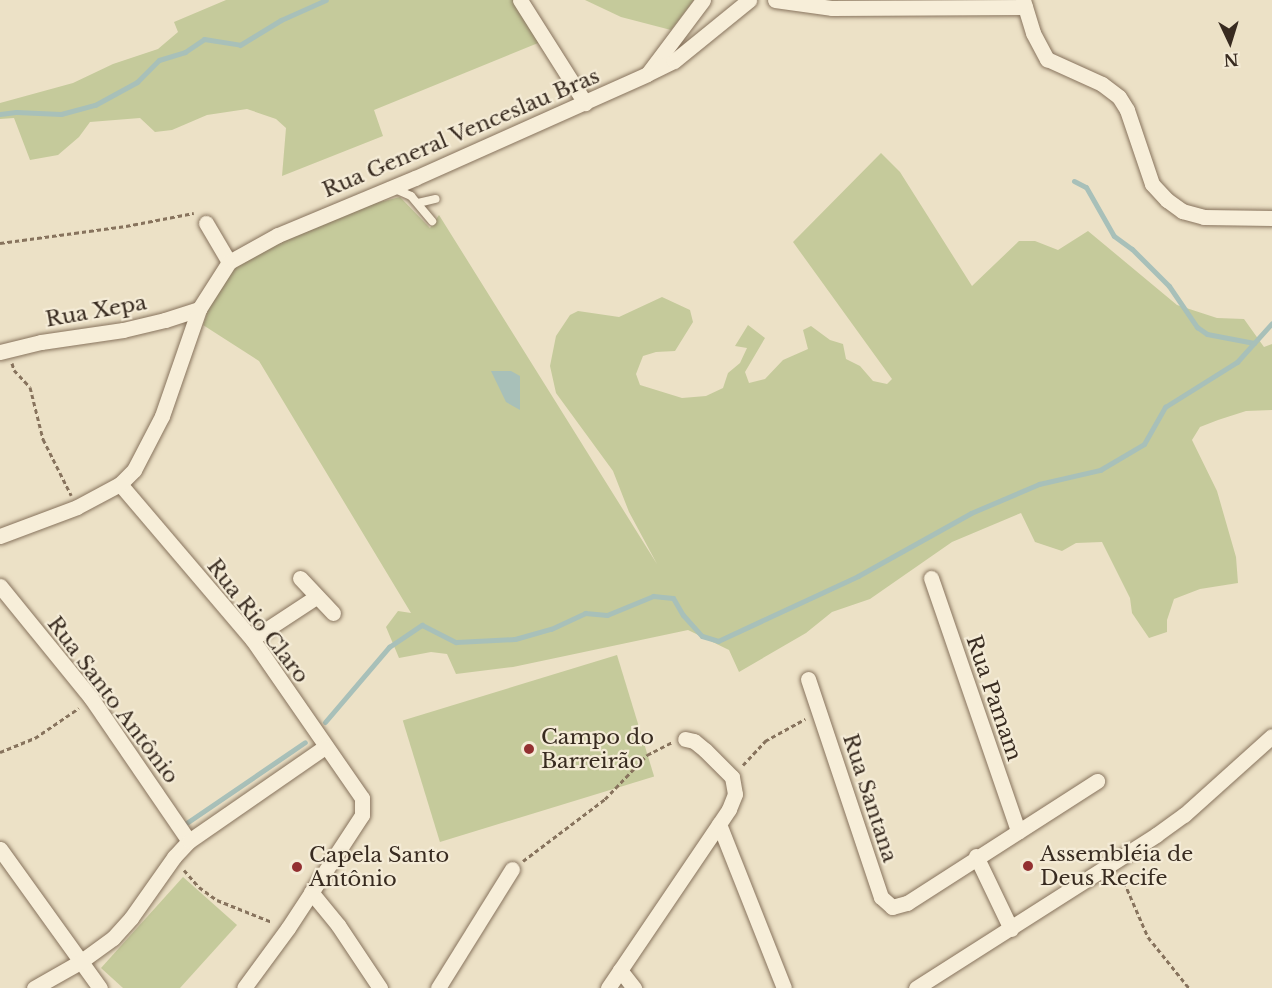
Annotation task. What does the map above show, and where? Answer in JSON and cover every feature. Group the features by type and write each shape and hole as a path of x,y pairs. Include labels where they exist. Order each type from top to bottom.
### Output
{"street":[{"path":"520,0 585,103"},
{"path":"647,74 703,0"},
{"name":"Rua General Venceslau Bras","path":"120,484 134,470 153,436 199,309 229,262 278,235 391,188 647,74 674,60 749,0"},
{"path":"775,0 832,8 1024,4 1040,49 1047,59 1102,84 1119,97 1127,110 1152,184 1167,200 1182,211 1204,217 1272,218"},
{"path":"206,223 229,262"},
{"name":"Rua Xepa","path":"4,351 123,330 199,309"},
{"path":"0,537 77,507 120,484"},
{"name":"Rua Rio Claro","path":"120,484 252,639 325,747 357,788 363,806 362,815 311,892"},
{"path":"300,578 333,613"},
{"name":"Rua Pamam","path":"931,578 1018,831"},
{"name":"Rua Santo Antônio","path":"0,586 91,698 189,841"},
{"path":"252,639 316,597"},
{"name":"Rua Santana","path":"808,679 881,897 892,907 907,903 976,856"},
{"path":"916,988 1011,930 1184,815 1272,736"},
{"path":"608,988 719,824 735,794 732,777 705,750 694,741 686,739"},
{"path":"34,988 80,962 113,938 131,918 174,857 189,841 325,747"},
{"path":"1011,930 976,856 1097,781"},
{"path":"719,824 784,988"},
{"path":"0,849 100,988"},
{"path":"438,988 512,869"},
{"path":"244,988 311,892 338,925 380,988"},
{"path":"620,970 634,988"}],"lane":[{"path":"391,188 402,190 418,203 432,221"},
{"path":"418,203 436,199"}],"path":[{"path":"0,243 126,226 181,214 195,213 206,223"},
{"path":"4,351 14,370 30,387 43,439 77,507"},
{"path":"0,752 35,738 64,720 91,698"},
{"path":"732,777 765,741 819,711"},
{"path":"512,869 605,799 647,755 675,741 686,739"},
{"path":"174,857 199,887 217,900 288,928"},
{"path":"1115,862 1148,937 1190,988"}],"green space":[{"path":"226,0 514,0 543,41 374,110 383,136 282,176 286,128 276,119 247,109 207,115 172,130 155,132 140,118 90,122 79,137 58,155 30,160 14,118 0,119 0,103 73,83 113,64 158,49 178,32 174,22"},
{"path":"585,0 694,0 671,30 621,17"},
{"path":"881,153 900,172 972,286 1019,241 1035,241 1058,250 1088,231 1177,305 1217,318 1244,319 1264,347 1272,344 1272,410 1246,411 1218,420 1200,427 1192,440 1217,491 1236,557 1238,583 1200,589 1174,599 1167,620 1167,632 1149,638 1132,613 1130,598 1102,542 1076,543 1062,551 1035,542 1021,513 952,542 870,599 832,612 806,633 739,672 729,650 688,630 513,667 456,674 447,654 431,652 399,658 386,627 398,611 411,613 259,361 203,325 212,299 240,260 260,248 368,205 400,197 430,228 439,215 657,564 629,512 613,471 556,393 550,366 556,336 570,315 578,311 619,317 662,297 690,310 693,322 675,351 656,352 643,356 636,374 640,385 682,398 706,396 723,388 728,373 740,363 747,348 735,346 748,325 765,338 745,372 749,383 765,379 783,360 808,349 803,330 811,326 830,340 843,344 846,359 860,366 873,381 887,384 892,379 793,242"},
{"name":"Campo do Barreirão","path":"617,655 654,776 440,842 403,720"},
{"path":"183,877 237,925 180,988 123,988 101,968"}],"water":[{"path":"491,371 511,371 520,376 520,410 506,402"}],"waterway":[{"path":"0,114 16,112 61,114 95,105 137,82 159,60 185,52 204,39 240,45 281,20 326,0"},
{"path":"1074,181 1086,187 1114,236 1132,249 1169,286 1197,327 1207,334 1254,343"},
{"path":"325,722 389,647 422,625 456,642 515,639 551,629 585,613 607,615 653,596 673,598 683,615 702,636 718,641 858,576 971,513 1039,484 1100,470 1144,444 1165,407 1237,362 1272,323"},
{"path":"185,824 305,742"}],"place":[{"name":"Campo do Barreirão","path":"529,749"},
{"name":"Assembléia de Deus Recife","path":"1028,866"},
{"name":"Capela Santo Antônio","path":"297,867"}]}
